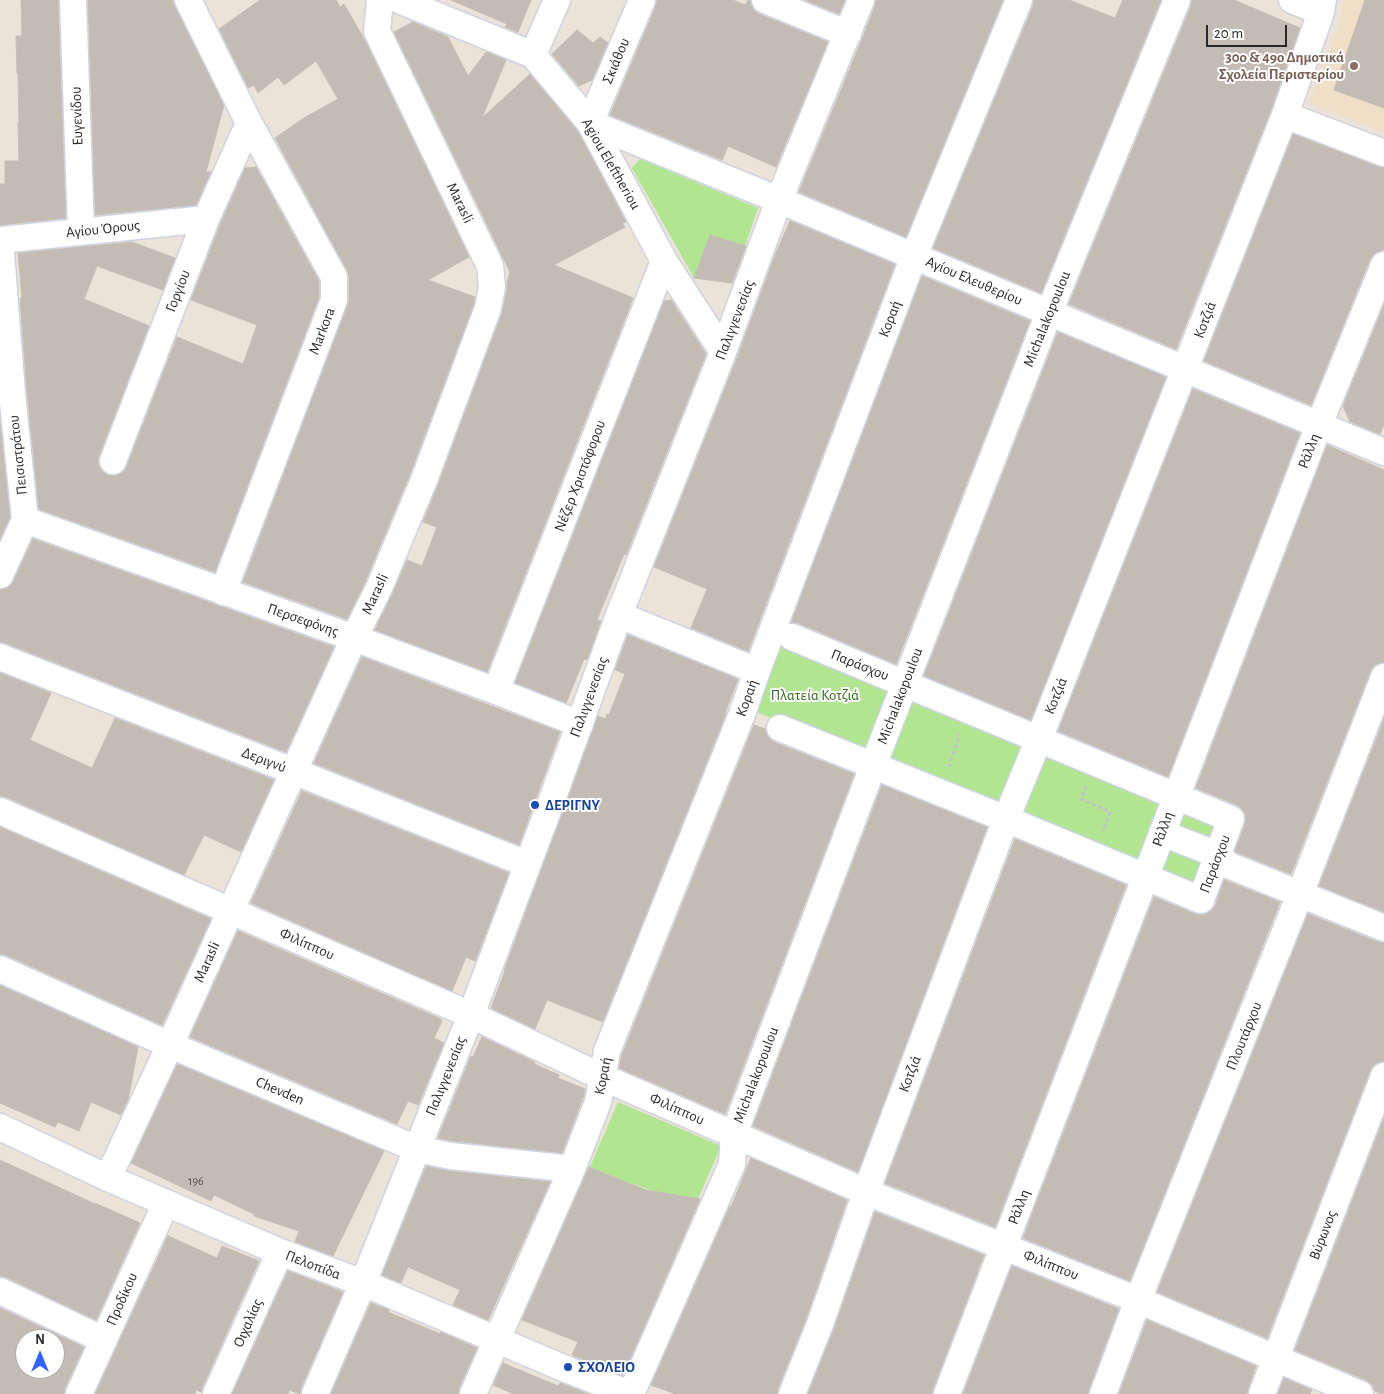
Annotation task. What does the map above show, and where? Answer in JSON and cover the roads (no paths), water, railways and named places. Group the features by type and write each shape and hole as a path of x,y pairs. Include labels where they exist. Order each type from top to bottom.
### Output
{"street":[{"name":"Ευγενίδου","path":"74,0 81,231"},
{"name":"Markora","path":"188,0 249,123 334,277 334,300 223,592"},
{"name":"Marasli","path":"108,1178 354,638 379,588 424,480 488,308 492,287 490,266 377,31 380,0"},
{"name":"Agiou Eleftheriou","path":"399,0 533,55 590,123 664,261 723,352"},
{"path":"533,55 557,0"},
{"name":"Σκιάθου","path":"590,123 642,0"},
{"path":"765,0 848,34"},
{"name":"Παλιγγενεσίας","path":"315,1394 363,1284 471,1015 619,615 723,352 779,200 861,0"},
{"name":"Κοραή","path":"473,1394 572,1169 598,1102 608,1051 742,714 914,256 1019,0"},
{"name":"Michalakopoulou","path":"631,1394 732,1164 734,1134 873,766 1049,312 1177,0"},
{"path":"1292,0 1322,6"},
{"name":"Κοτζιά","path":"792,1394 820,1324 866,1192 1006,819 1285,115 1322,6"},
{"path":"1285,115 1384,153"},
{"name":"Γοργίου","path":"113,462 206,219 249,123"},
{"name":"Αγίου Ελευθερίου","path":"590,123 1384,452"},
{"name":"Αγίου Όρους","path":"0,240 206,219"},
{"name":"Πεισιστράτου","path":"0,240 6,393 25,520"},
{"name":"Nέζερ Χριστόφορου","path":"496,690 664,261"},
{"name":"Ράλλη","path":"947,1394 1319,425 1384,266"},
{"name":"Περσεφόνης","path":"25,520 496,690 580,724"},
{"path":"0,575 25,520"},
{"path":"619,615 757,671"},
{"name":"Παράσχου","path":"780,728 1201,900 1223,860 1231,819 792,637"},
{"name":"Δεριγνύ","path":"0,657 527,864"},
{"name":"Πλουτάρχου","path":"1103,1394 1138,1300 1300,894 1384,677"},
{"name":"Φιλίππου","path":"0,811 471,1015 602,1077 866,1192 1138,1300 1360,1394"},
{"path":"1162,833 1223,860"},
{"name":"Παράσχου","path":"1223,860 1384,928"},
{"name":"Chevden","path":"0,969 170,1045 417,1149 451,1156 572,1169"},
{"name":"Βύρωνος","path":"1262,1394 1384,1076"},
{"name":"Πελοπίδα","path":"0,1127 108,1178 280,1252 631,1394"},
{"name":"Προδίκου","path":"79,1394 166,1203"},
{"name":"Οιχαλίας","path":"216,1394 280,1252"},
{"path":"0,1291 104,1340"}],"place":[{"name":"30ο & 49ο Δημοτικά Σχολεία Περιστερίου","path":"1354,66"},
{"name":"ΔΕΡΙΓΝΥ","path":"535,805"},
{"name":"ΣΧΟΛΕΙΟ","path":"568,1367"}],"park label":[{"name":"Πλατεία Κοτζιά","path":"815,695"}]}
